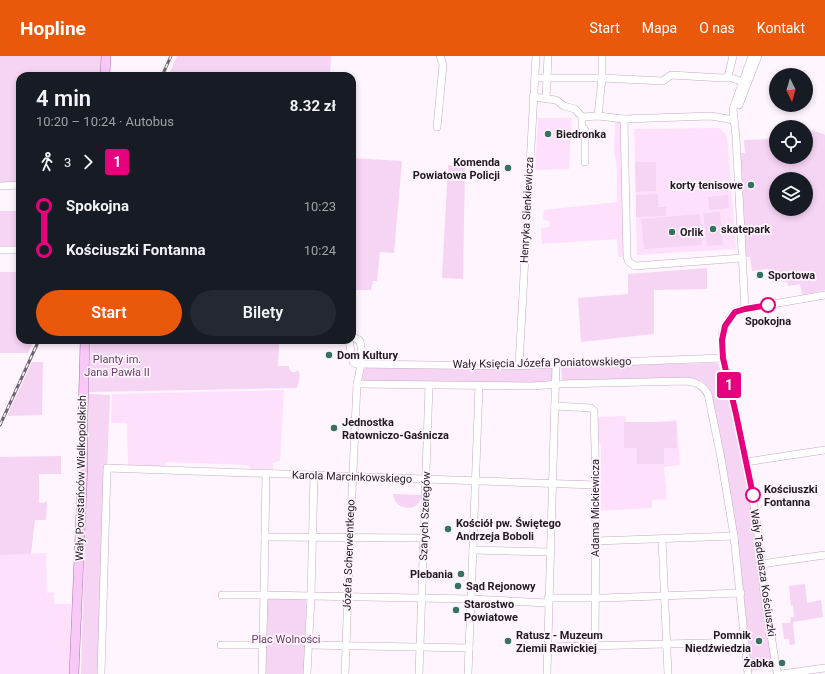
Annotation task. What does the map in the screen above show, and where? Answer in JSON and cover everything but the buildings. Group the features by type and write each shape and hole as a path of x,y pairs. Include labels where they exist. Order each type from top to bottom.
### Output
{"main road":[{"path":"105,72 106,56"},
{"name":"Wały Powstańców Wielkopolskich","path":"74,674 80,567 85,344"},
{"name":"Wały Powstańców Wielkopolskich","path":"78,674 81,616 80,567"}],"street":[{"path":"437,127 443,65 440,56"},
{"name":"Henryka Sienkiewicza","path":"519,365 536,56"},
{"path":"546,98 548,56"},
{"path":"598,116 602,78 602,56"},
{"path":"728,77 733,56"},
{"path":"745,309 734,120 752,56"},
{"path":"745,82 758,56"},
{"path":"535,78 602,78 663,81 671,76 728,77 745,82"},
{"path":"533,97 556,100 564,106 575,109 582,117 582,127 585,130 585,162"},
{"path":"582,117 598,116 624,119 711,116 734,120"},
{"path":"624,119 627,257 629,262 636,266 742,258"},
{"path":"0,186 16,185"},
{"path":"0,250 16,250"},
{"path":"723,358 722,340 725,326 735,312 825,295"},
{"name":"Józefa Scherwentkego","path":"345,674 357,384 362,364 362,348 360,341 356,338"},
{"path":"350,344 353,362 356,364 362,364"},
{"name":"Wały Księcia Józefa Poniatowskiego","path":"362,364 519,365 723,358"},
{"name":"Wały Tadeusza Kościuszki","path":"723,358 756,514 764,592 779,673"},
{"path":"547,674 556,364"},
{"name":"Wały Księcia Józefa Poniatowskiego","path":"357,384 532,386 556,384 694,381 700,384 708,394 721,458 734,536"},
{"name":"Szarych Szeregów","path":"419,674 429,386"},
{"path":"468,674 479,386"},
{"name":"Adama Mickiewicza","path":"555,406 594,409 596,485 595,646"},
{"path":"746,462 825,450"},
{"name":"Karola Marcinkowskiego","path":"101,674 107,468 596,485"},
{"path":"262,674 266,474"},
{"path":"307,674 311,596 314,476"},
{"path":"596,540 734,536 741,593 748,674"},
{"path":"265,537 424,538"},
{"path":"662,539 668,674"},
{"path":"473,550 550,552"},
{"path":"761,564 825,555"},
{"path":"222,595 548,601 741,593"},
{"path":"547,647 745,642"},
{"path":"221,645 263,645"},
{"path":"309,645 469,648"},
{"path":"779,673 825,668"}],"shaded area":[{"path":"536,118 572,118 569,169 535,170 538,119"},
{"path":"615,122 623,122 627,257 618,257 617,239 542,244 541,228 550,227 549,221 543,220 544,210 617,202 617,167 614,152"},
{"path":"720,128 727,136 736,249 637,255 634,129"},
{"path":"284,390 280,461 273,463 273,469 250,469 249,465 166,462 165,467 128,465 127,423 111,423 112,394"},
{"path":"624,416 626,418 626,422 677,420 680,465 664,467 667,499 652,500 652,508 598,511 598,467 601,462 601,448 598,437 598,417"},
{"path":"46,553 47,593 54,592 54,604 71,604 69,674 0,674 0,555"}],"green space":[{"path":"0,56 102,56 101,72 16,72 16,185 0,185"},
{"path":"177,56 331,56 330,72 170,72"},
{"path":"813,131 825,135 825,290 802,295 800,284 788,286 787,282 783,282 769,273 768,269 752,271 750,257 746,257 740,153 745,153 744,140 768,139 769,164 813,164"},
{"path":"356,158 402,161 394,253 380,252 377,281 373,281 371,290 356,290"},
{"path":"635,162 656,162 656,191 636,192"},
{"path":"448,165 465,166 463,279 442,278"},
{"path":"658,194 658,207 666,207 666,216 636,217 636,195"},
{"path":"728,195 729,208 709,210 708,197"},
{"path":"0,211 16,211 16,250 0,250"},
{"name":"skatepark","path":"720,212 723,245 707,246 703,213"},
{"name":"Orlik","path":"700,214 702,245 644,249 641,219"},
{"path":"707,268 707,289 654,290 654,334 581,342 578,298 628,294 628,274"},
{"path":"0,272 16,272 16,344 32,344 28,353 0,353"},
{"name":"Planty im. Jana Pawła II","path":"91,344 279,344 278,366 289,366 289,369 292,372 298,370 300,375 297,388 89,392"},
{"path":"32,362 43,362 42,415 7,416"},
{"path":"718,363 734,415 749,492 773,667 751,671 735,536 710,389 701,381 690,378 562,381 561,366"},
{"path":"368,367 546,367 552,368 553,376 549,382 522,384 362,381 364,369"},
{"name":"Planty im. Jana Pawła II","path":"88,394 110,395 99,674 81,674"},
{"path":"624,422 676,422 677,448 664,448 664,464 637,464 637,448 624,448"},
{"path":"61,456 61,474 39,474 39,503 47,502 46,520 35,520 31,554 0,555 0,457"},
{"path":"393,494 422,495 420,501 416,505 407,508 398,504"},
{"path":"805,584 807,603 821,600 823,617 793,622 795,644 790,645 789,639 784,639 782,623 790,623 791,617 794,617 793,605 791,606 789,586"},
{"name":"Plac Wolności","path":"269,598 306,599 305,674 265,674 267,601"}],"railway":[{"path":"164,72 171,56"},
{"path":"0,425 37,344"}],"bus line":[{"name":"1","path":"753,495 723,358 722,340 725,326 735,312 768,305"}],"place":[{"name":"Biedronka","path":"548,134"},
{"name":"Komenda Powiatowa Policji","path":"508,168"},
{"name":"korty tenisowe","path":"751,185"},
{"name":"skatepark","path":"713,229"},
{"name":"Orlik","path":"672,232"},
{"name":"Sportowa","path":"760,275"},
{"name":"Spokojna","path":"768,305"},
{"name":"Dom Kultury","path":"329,355"},
{"name":"Jednostka Ratowniczo-Gaśnicza","path":"334,428"},
{"name":"Kościuszki Fontanna","path":"753,495"},
{"name":"Kościół pw. Świętego Andrzeja Boboli","path":"448,529"},
{"name":"Plebania","path":"461,574"},
{"name":"Sąd Rejonowy","path":"458,586"},
{"name":"Starostwo Powiatowe","path":"456,610"},
{"name":"Ratusz - Muzeum Ziemii Rawickiej","path":"508,641"},
{"name":"Pomnik Niedźwiedzia","path":"759,641"},
{"name":"Żabka","path":"782,663"}]}
